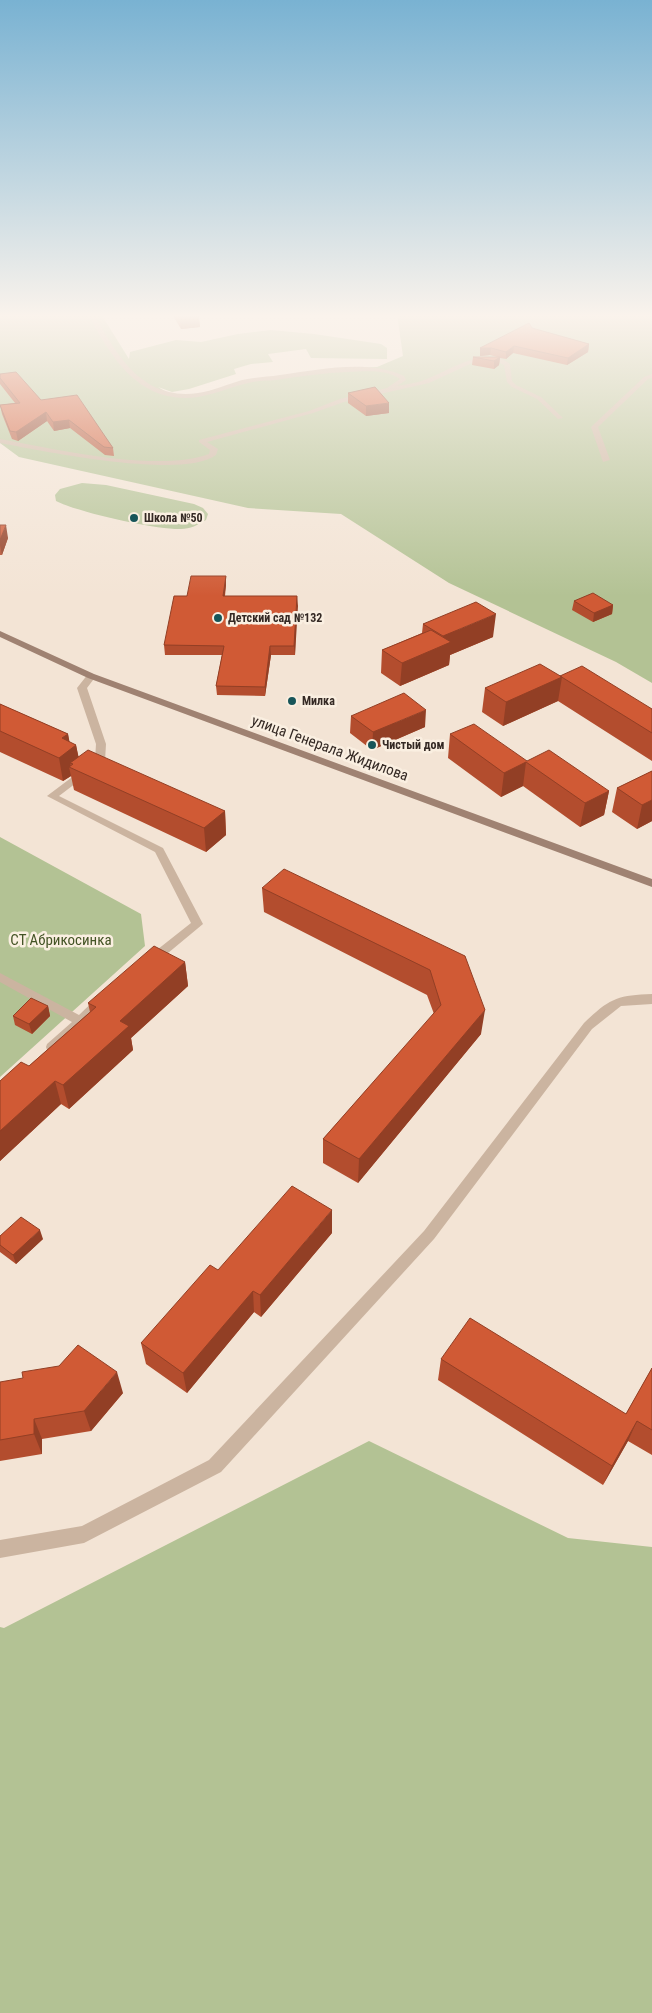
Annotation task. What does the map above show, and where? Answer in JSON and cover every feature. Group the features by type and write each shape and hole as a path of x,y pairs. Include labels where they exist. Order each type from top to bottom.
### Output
{"main road":[{"name":"улица Генерала Жидилова","path":"0,634 91,676 652,883"}],"street":[{"path":"0,441 120,461 168,462 203,459 212,455 214,449 201,441 321,408"},
{"path":"549,408 560,418"},
{"path":"606,460 594,427 614,408"},
{"path":"91,676 82,688 100,744 100,761 52,796 159,850 198,924 143,968"},
{"path":"0,976 80,1021"},
{"path":"44,1054 115,991"},
{"path":"0,1550 84,1534 215,1466 429,1235 588,1026 614,1002 652,999"}],"green space":[{"path":"0,408 652,408 652,683 616,662 449,583 341,514 248,508 19,457 0,443"},
{"path":"82,483 106,485 194,504 203,508 208,514 206,520 194,526 184,529 170,529 98,515 56,501 55,495 60,489"},
{"name":"СТ Абрикосинка","path":"0,837 141,914 145,946 0,1077"},
{"path":"369,1441 568,1538 652,1547 652,2013 0,2013 0,1627 4,1628"}],"building":[{"path":"1,408 86,408 113,448 104,447 69,420 53,422 46,412 16,432 10,431"},
{"path":"0,525 6,525 0,540"},
{"path":"191,576 226,576 223,596 297,596 294,646 270,646 265,687 216,686 224,646 164,645 174,596 187,596"},
{"path":"593,593 613,605 594,613 574,601"},
{"path":"476,602 496,614 443,636 423,624"},
{"path":"431,630 451,642 402,663 382,650"},
{"path":"540,664 562,677 506,702 485,688"},
{"path":"582,666 652,709 652,733 560,676"},
{"path":"404,693 426,710 373,732 351,716"},
{"path":"0,704 68,734 62,738 76,745 59,758 0,731"},
{"path":"474,724 527,761 549,750 609,791 585,803 526,762 504,773 450,734"},
{"path":"88,750 225,811 204,828 69,767 73,764 70,763"},
{"path":"652,771 652,800 642,805 617,788"},
{"path":"284,869 465,956 485,1010 359,1159 323,1139 441,1005 430,970 262,888"},
{"path":"154,946 185,962 120,1021 129,1026 63,1085 55,1081 0,1131 0,1081 21,1062 29,1066 96,1007 88,1003"},
{"path":"31,998 48,1006 29,1024 13,1016"},
{"path":"292,1186 332,1210 260,1295 253,1291 183,1373 141,1343 210,1265 218,1270"},
{"path":"21,1217 40,1230 13,1255 0,1245 0,1236"},
{"path":"470,1318 626,1414 652,1368 652,1430 637,1421 612,1466 441,1359"},
{"path":"78,1345 117,1372 84,1411 34,1419 34,1434 0,1440 0,1382 23,1378 22,1372 59,1366"}],"place":[{"name":"Школа №50","path":"134,518"},
{"name":"Детский сад №132","path":"218,618"},
{"name":"Милка","path":"292,701"},
{"name":"Чистый дом","path":"372,745"}]}
